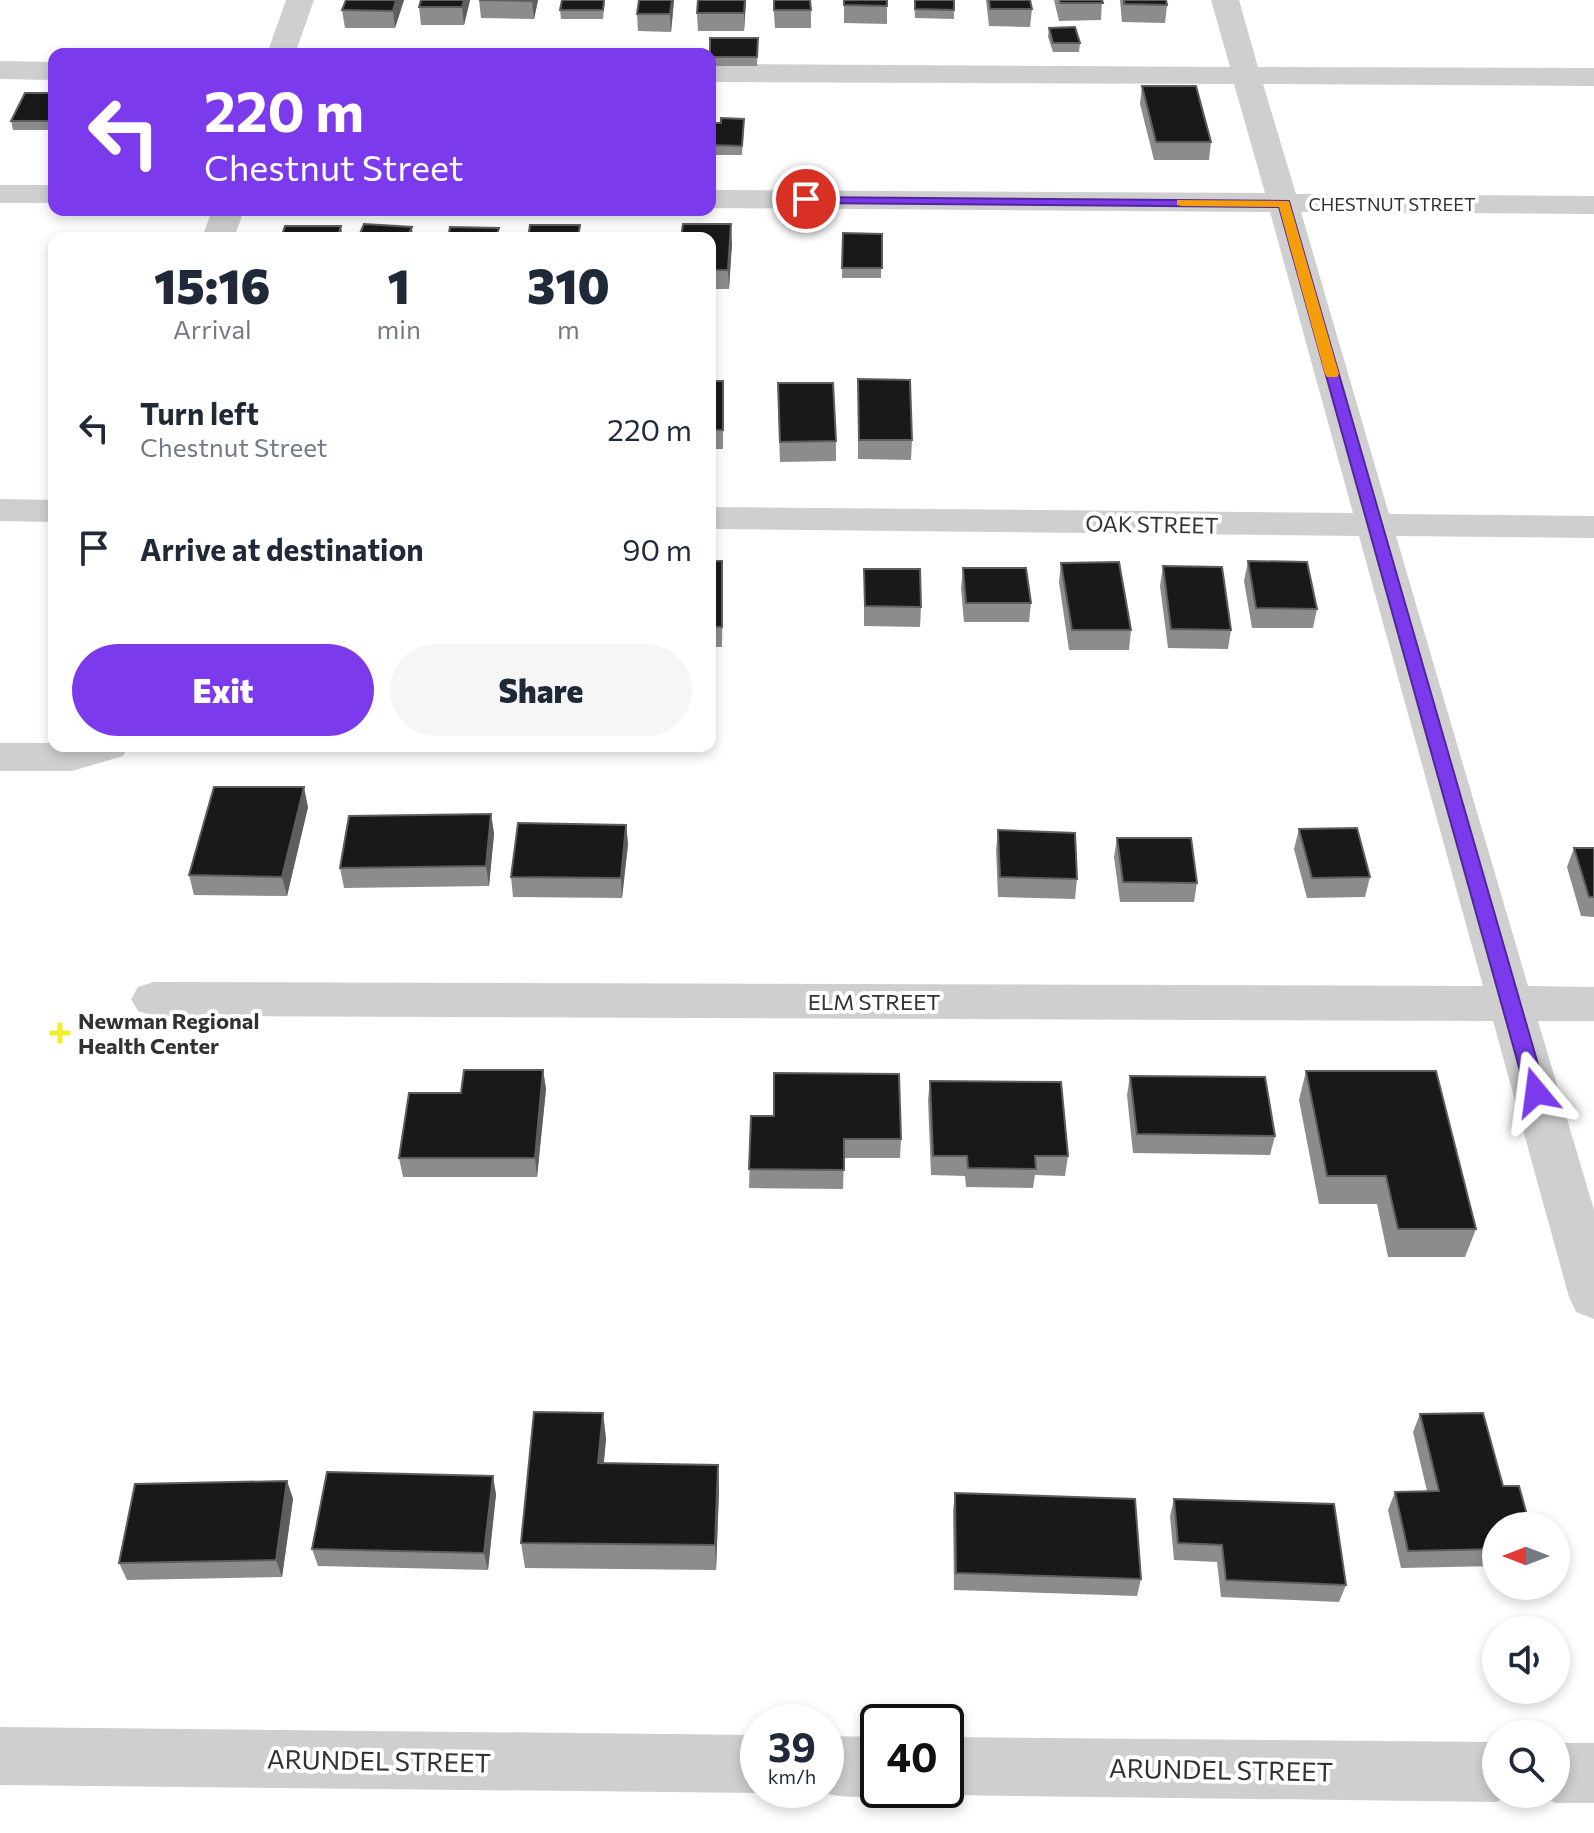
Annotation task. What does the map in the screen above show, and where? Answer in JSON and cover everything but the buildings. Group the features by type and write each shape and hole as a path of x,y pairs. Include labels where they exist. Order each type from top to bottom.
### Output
{"street":[{"path":"283,48 300,0"},
{"path":"1225,0 1594,1297"},
{"path":"0,70 48,71"},
{"path":"716,73 1594,77"},
{"path":"0,194 48,194"},
{"name":"CHESTNUT STREET","path":"716,199 1594,205"},
{"path":"0,510 48,511"},
{"name":"OAK STREET","path":"716,518 1594,527"},
{"path":"0,757 72,757 89,752"},
{"name":"ELM STREET","path":"154,999 1594,1004"},
{"name":"ARUNDEL STREET","path":"0,1756 740,1764"},
{"name":"ARUNDEL STREET","path":"964,1766 1482,1772"},
{"path":"1570,1773 1594,1773"}],"slow traffic":[{"path":"1181,203 1285,203 1332,374"}],"place":[{"name":"Newman Regional Health Center","path":"60,1033"}],"route":[{"path":"806,199 1285,203 1536,1092"}]}
